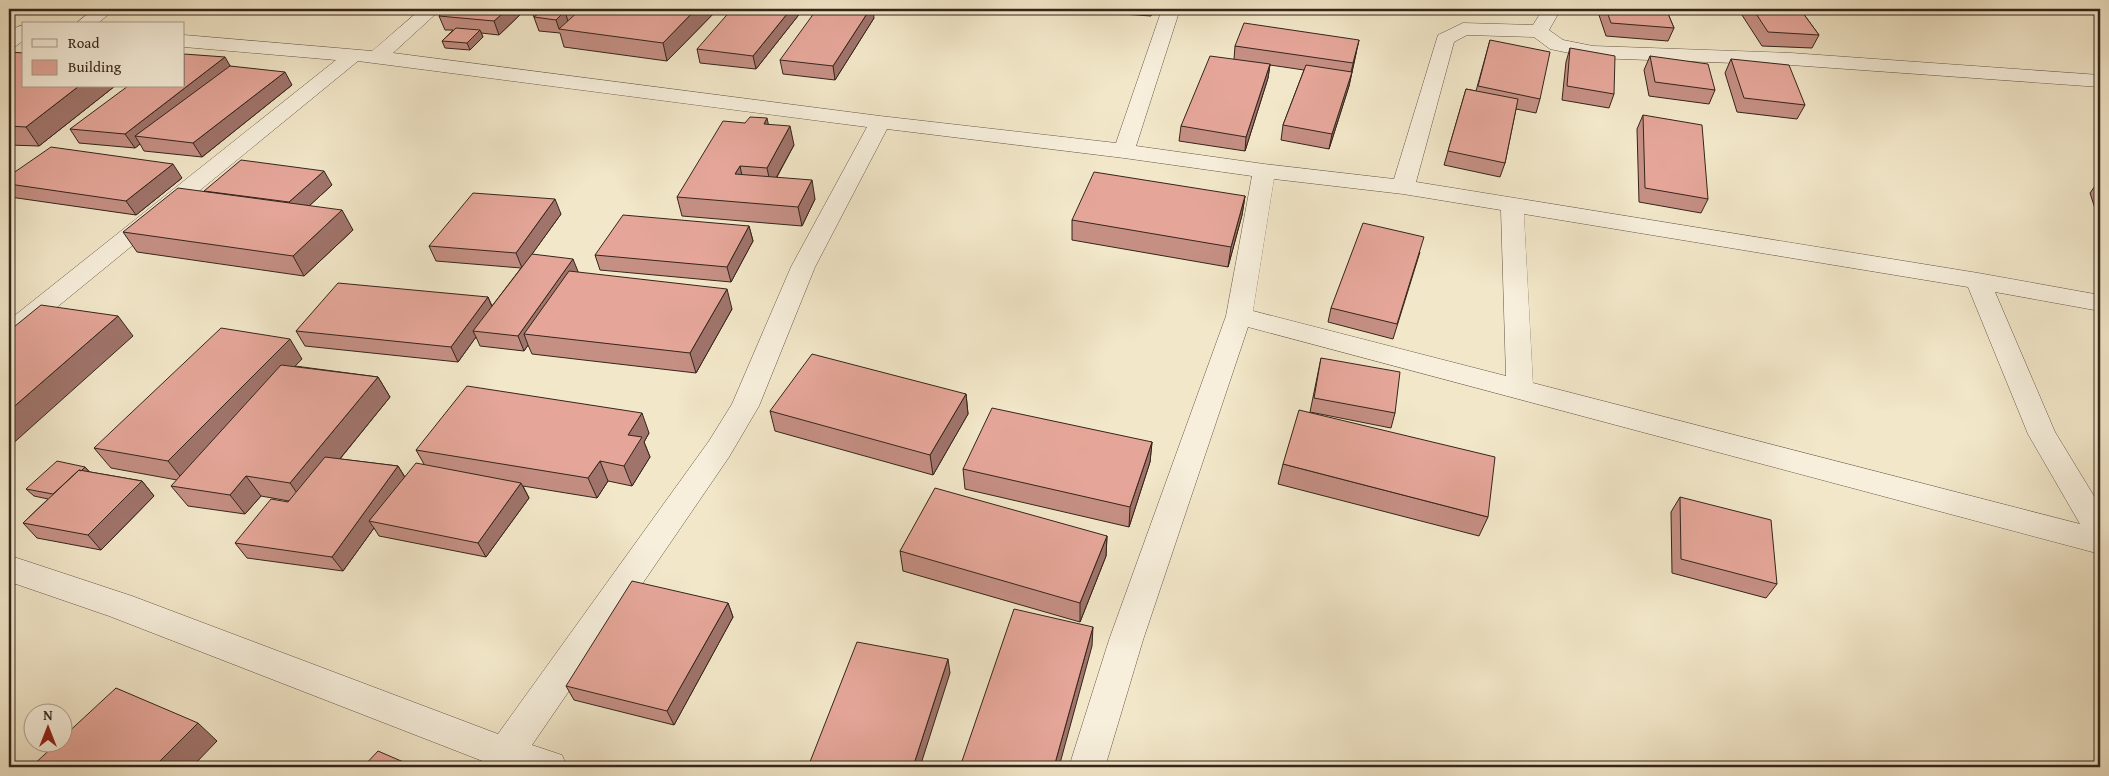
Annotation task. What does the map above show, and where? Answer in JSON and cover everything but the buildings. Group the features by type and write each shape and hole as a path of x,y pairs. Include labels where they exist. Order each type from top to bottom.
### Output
{"street":[{"path":"87,22 106,9"},
{"path":"378,57 432,9"},
{"path":"1124,151 1171,9"},
{"path":"1539,31 1552,9"},
{"path":"1403,187 1446,39 1463,29 1539,31 1557,45 1593,52 1791,59 2100,81"},
{"path":"9,31 22,31"},
{"path":"9,42 22,32"},
{"path":"185,42 378,57 880,122 1124,151 1264,171 1403,187 1978,281 2100,303"},
{"path":"9,333 353,56"},
{"path":"505,753 719,448 745,406 803,267 880,122"},
{"path":"1088,767 1126,640 1239,316 1264,171"},
{"path":"1512,205 1520,390"},
{"path":"1978,281 2042,434 2100,532"},
{"path":"1239,316 2100,542"},
{"path":"11,570 120,606 505,753 549,767"}]}
